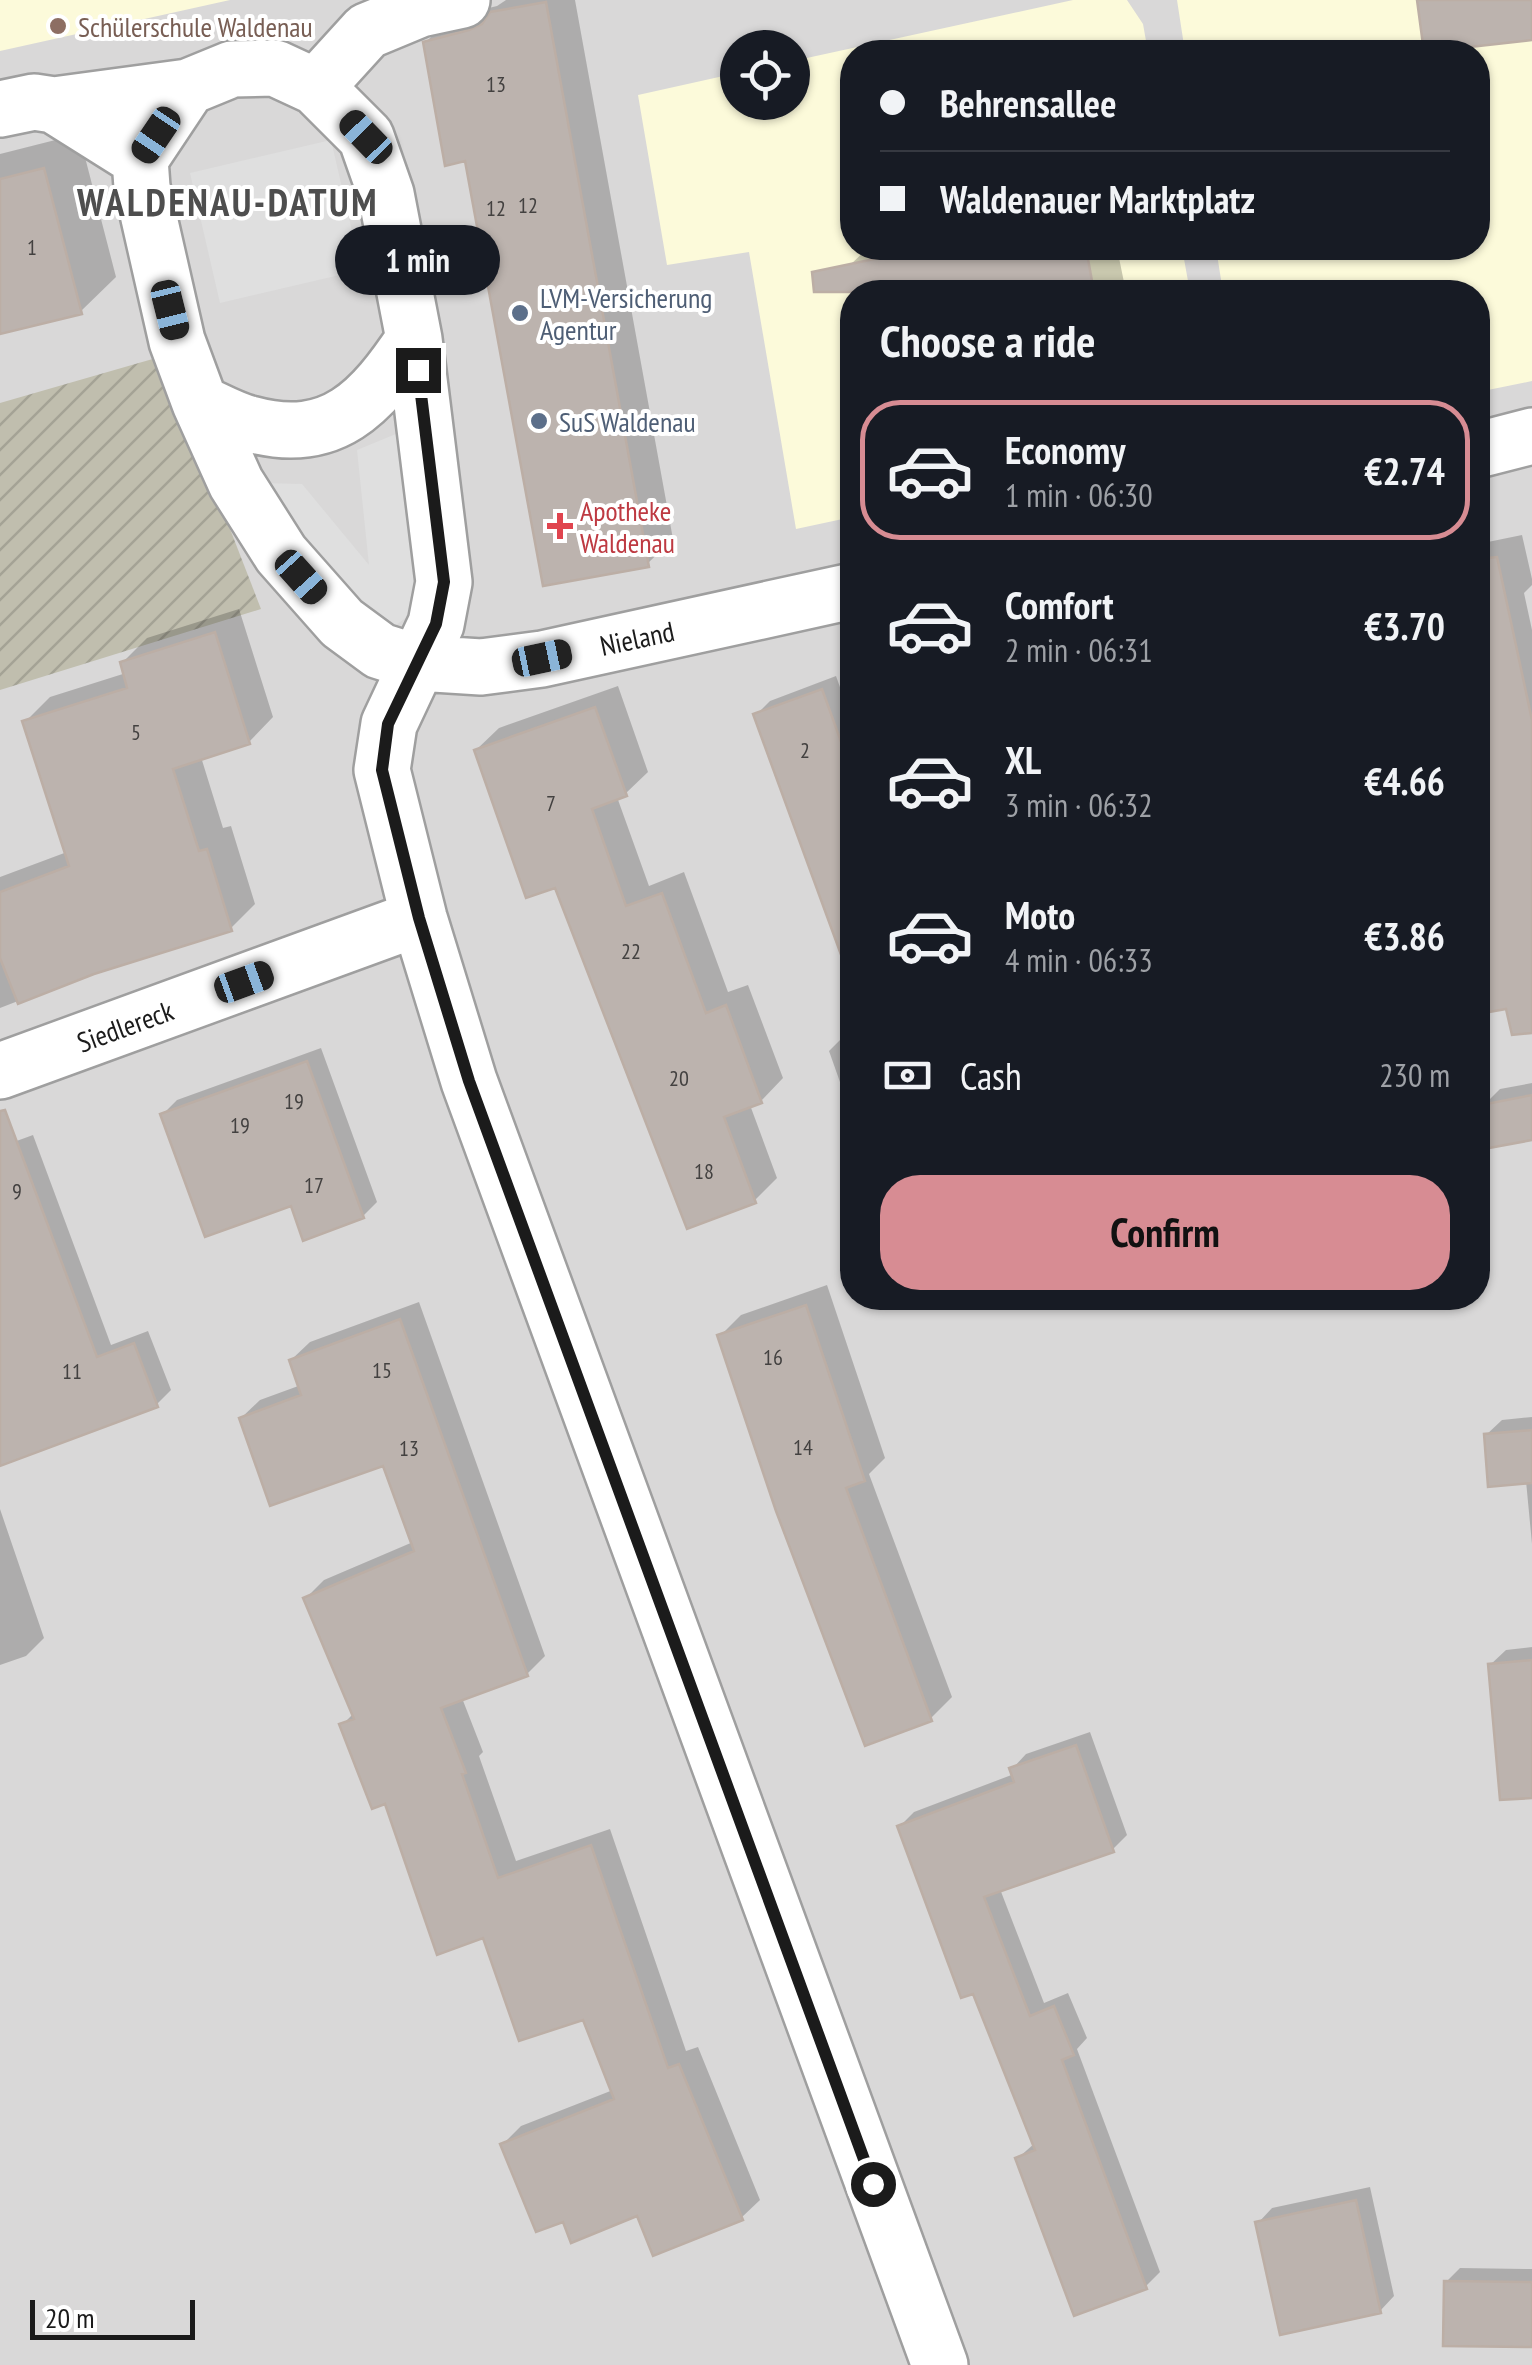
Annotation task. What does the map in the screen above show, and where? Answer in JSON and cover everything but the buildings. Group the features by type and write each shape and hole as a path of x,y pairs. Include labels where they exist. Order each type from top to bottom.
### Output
{"street":[{"path":"316,86 366,31 420,9 462,0"},
{"path":"0,110 34,102 54,105 188,87 232,69 276,68 316,86 366,137 386,194 414,339 444,582 436,624 388,724 382,770 419,918 469,1081 940,2365"},
{"path":"188,87 140,159 142,187 177,341 200,404 249,424 288,431 330,424 361,406 388,377 414,339"},
{"path":"54,105 140,159"},
{"name":"Nieland","path":"200,404 236,484 281,554 342,622 380,651 418,662 481,666 542,658 840,594"},
{"path":"1490,447 1532,436"},
{"name":"Siedlereck","path":"0,1071 419,918"}],"shaded area":[{"path":"0,0 1532,0 1532,2365 0,2365"},
{"name":"Schülerschule Waldenau","path":"0,0 230,0 0,51"},
{"path":"1073,0 1127,0 1143,24 1146,40 889,40"},
{"path":"1177,0 1532,0 1532,381 1490,390 1490,280 1221,280 1218,260 1490,260 1490,40 1183,40"},
{"path":"840,51 840,260 1184,260 1188,280 840,280 840,520 796,529 749,252 667,265 638,95 720,77 720,120 810,120 810,57"},
{"path":"331,140 361,270 220,303 190,173"},
{"path":"163,356 261,609 0,690 0,403"},
{"path":"408,429 429,601 385,633 358,615 259,483 302,484 369,565 357,450"}],"place":[{"name":"Schülerschule Waldenau","path":"58,26"},
{"name":"LVM-Versicherung Agentur","path":"520,313"},
{"name":"SuS Waldenau","path":"539,421"},
{"name":"Apotheke Waldenau","path":"560,526"}],"district":[{"name":"WALDENAU-DATUM","path":"228,201"}],"route":[{"path":"418,370 444,582 436,624 388,724 382,770 419,918 469,1081 873,2184"}]}
